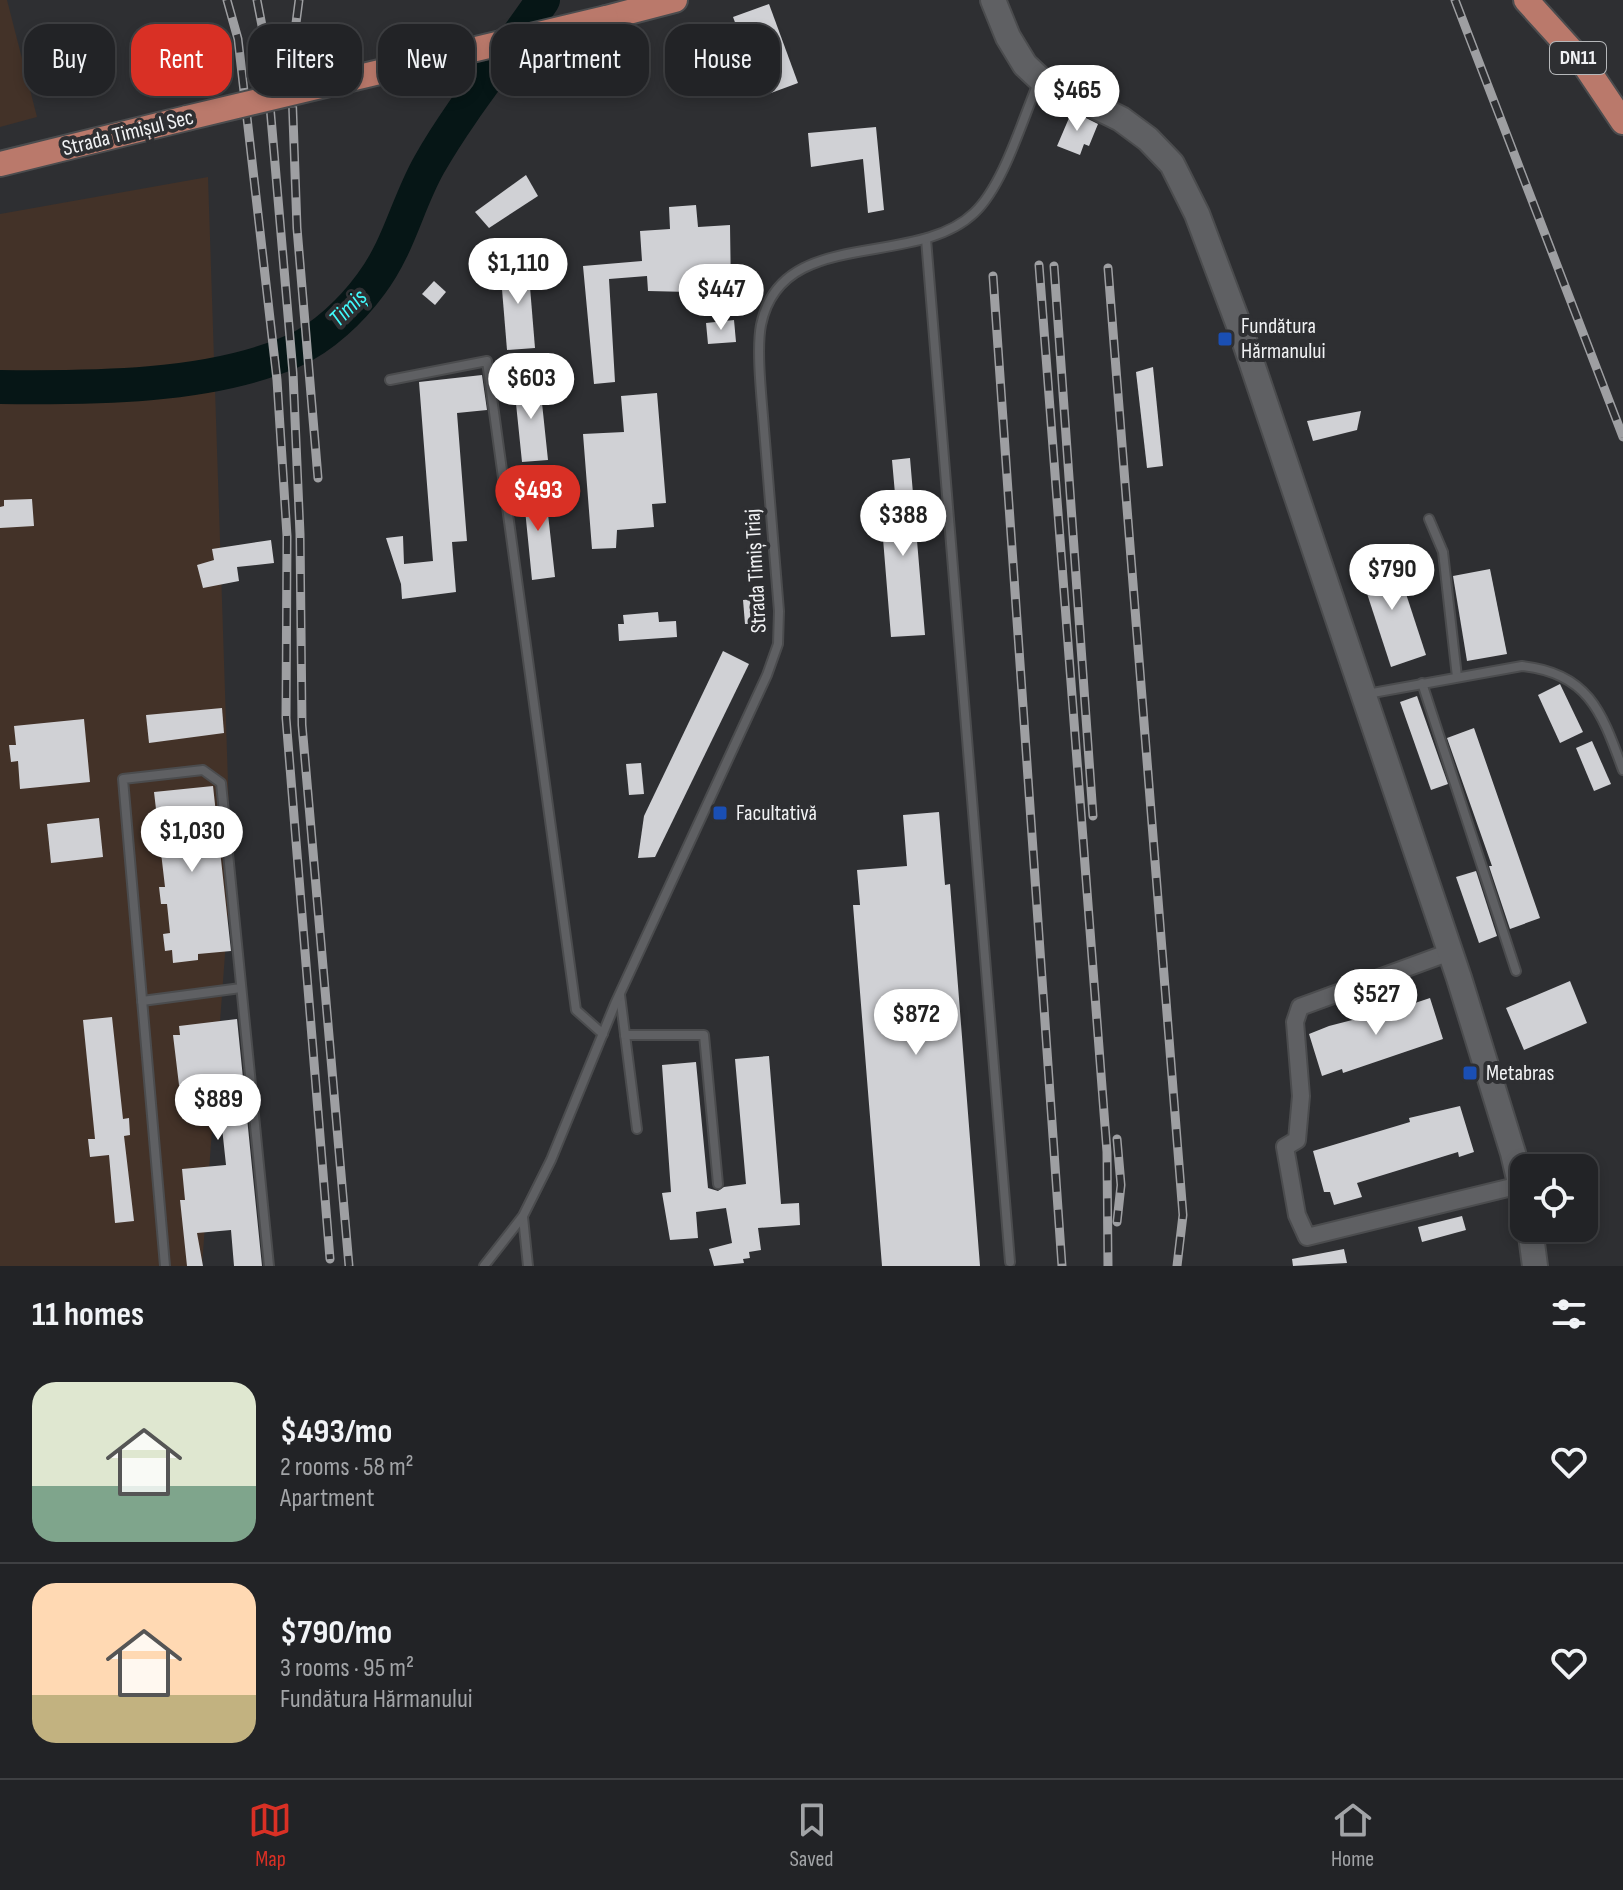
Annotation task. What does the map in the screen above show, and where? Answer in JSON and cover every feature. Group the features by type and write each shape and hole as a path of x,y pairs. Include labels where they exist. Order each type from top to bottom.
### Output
{"main road":[{"name":"Strada Timișul Sec","path":"0,164 675,0"},
{"path":"993,0 1015,51 1040,79 1136,128 1160,150 1182,180 1217,261 1450,952 1513,1154"},
{"name":"DN11","path":"1526,0 1584,64 1623,122"},
{"path":"1532,1242 1535,1266"}],"street":[{"path":"1450,952 1300,1007 1295,1022 1301,1096 1297,1140 1285,1147 1297,1215 1307,1237 1510,1195"}],"lane":[{"name":"Strada Timiș Triaj","path":"484,1266 523,1216 551,1160 620,994 755,702 778,644 779,611 761,385 760,327 770,300 785,278 807,265 926,239 960,224 976,211 997,178 1040,79"},
{"path":"926,239 1010,1262"},
{"path":"390,380 487,361 576,1010 603,1034"},
{"path":"1429,519 1443,552 1457,677"},
{"path":"1362,695 1522,666 1546,668 1569,679 1587,693 1605,718 1623,770"},
{"path":"1422,683 1516,971"},
{"path":"165,1266 123,779 203,770 221,783 269,1266"},
{"path":"142,1001 241,988"},
{"path":"620,994 637,1129"},
{"path":"625,1035 704,1035 718,1184"},
{"path":"523,1216 528,1266"}],"shaded area":[{"path":"0,0 7,0 24,66 24,96 32,96 37,117 0,127"},
{"path":"208,177 231,873 202,1266 0,1266 0,214"}],"building":[{"path":"769,4 776,24 736,24 733,17"},
{"path":"780,34 798,83 780,90"},
{"path":"1072,111 1098,124 1089,146 1084,144 1080,155 1057,146"},
{"path":"876,127 884,210 868,213 863,159 811,167 808,133"},
{"path":"526,175 538,196 489,228 475,212"},
{"path":"696,205 698,227 730,225 731,293 648,291 647,276 609,279 615,382 594,384 583,266 642,261 640,231 670,229 669,207"},
{"path":"528,263 535,348 507,350 500,265"},
{"path":"434,281 446,292 435,305 422,294"},
{"path":"734,320 736,342 708,344 706,323"},
{"path":"1153,367 1163,466 1147,468 1136,372"},
{"path":"482,375 487,410 457,413 467,541 452,542 456,592 402,599 401,584 386,538 403,536 404,564 433,561 419,382"},
{"path":"544,382 546,402 542,403 548,460 522,462 514,384"},
{"path":"657,393 666,503 652,504 654,527 617,530 616,548 592,549 583,434 624,432 621,396"},
{"path":"1361,411 1357,430 1313,441 1307,421"},
{"path":"910,458 925,635 891,637 881,514 892,513 892,506 896,505 892,460"},
{"path":"538,478 541,515 548,514 555,577 532,580 522,479"},
{"path":"32,499 34,526 0,528 0,507 4,506 4,500"},
{"path":"271,540 274,563 237,567 239,581 203,588 197,565 214,560 212,549"},
{"path":"1394,557 1426,655 1391,667 1359,569"},
{"path":"1490,569 1507,654 1467,661 1453,576"},
{"path":"765,598 767,623 745,624 743,600"},
{"path":"658,612 659,622 676,621 677,637 619,641 618,624 624,624 623,615"},
{"path":"723,651 749,664 655,857 638,858 644,816"},
{"path":"1560,684 1583,732 1560,743 1538,695"},
{"path":"1417,696 1448,784 1431,790 1400,702"},
{"path":"222,708 224,733 149,743 146,715"},
{"path":"84,719 90,782 20,789 18,761 11,762 9,745 16,745 14,726"},
{"path":"1474,728 1540,918 1510,929 1489,866 1492,866 1447,738"},
{"path":"1592,741 1611,784 1594,791 1576,748"},
{"path":"641,763 644,794 629,795 626,764"},
{"path":"213,786 231,951 198,954 198,960 173,963 172,950 165,951 163,934 170,933 167,904 161,904 159,887 165,887 154,792"},
{"path":"939,812 945,885 950,884 980,1266 882,1266 853,905 860,905 857,870 907,866 903,815"},
{"path":"99,818 103,857 51,863 47,824"},
{"path":"1476,871 1497,936 1479,943 1456,877"},
{"path":"1570,981 1587,1023 1524,1050 1506,1008"},
{"path":"1430,998 1443,1039 1343,1073 1342,1069 1322,1076 1309,1034 1387,1011 1386,1008"},
{"path":"112,1017 123,1119 129,1118 130,1135 124,1136 134,1221 115,1223 109,1155 90,1157 88,1139 95,1139 83,1020"},
{"path":"237,1019 262,1266 234,1266 231,1230 197,1233 203,1266 187,1266 180,1200 185,1200 182,1169 226,1165 220,1109 188,1113 186,1085 179,1085 173,1035 180,1035 179,1026"},
{"path":"769,1056 781,1204 799,1203 800,1225 758,1228 761,1250 749,1252 750,1258 743,1259 744,1263 714,1266 709,1249 732,1243 726,1208 696,1212 698,1238 670,1240 662,1193 671,1192 662,1065 696,1062 708,1188 718,1191 724,1187 746,1184 735,1059"},
{"path":"1460,1106 1474,1152 1459,1157 1458,1152 1357,1183 1362,1197 1334,1205 1330,1192 1324,1192 1313,1151 1410,1122 1409,1118"},
{"path":"1462,1216 1466,1230 1422,1242 1418,1227"},
{"path":"1344,1249 1347,1263 1293,1266 1292,1259"}],"waterway":[{"name":"Timiș","path":"0,387 111,386 188,379 260,363 315,339 355,304 381,270 429,165 543,0"}],"railway":[{"path":"227,0 238,39 277,380 287,536 286,718 330,1259"},
{"path":"257,0 264,36 293,373 300,534 302,725 349,1266"},
{"path":"299,0 291,62 297,228 318,478"},
{"path":"1455,0 1623,437"},
{"path":"1039,265 1107,1152 1108,1266"},
{"path":"1054,266 1093,816"},
{"path":"1108,268 1183,1215 1177,1266"},
{"path":"993,276 1062,1266"},
{"path":"1117,1139 1121,1185 1117,1222"}],"place":[{"name":"Fundătura Hărmanului","path":"1225,339"},
{"name":"Facultativă","path":"720,813"},
{"name":"Metabras","path":"1470,1073"}]}
